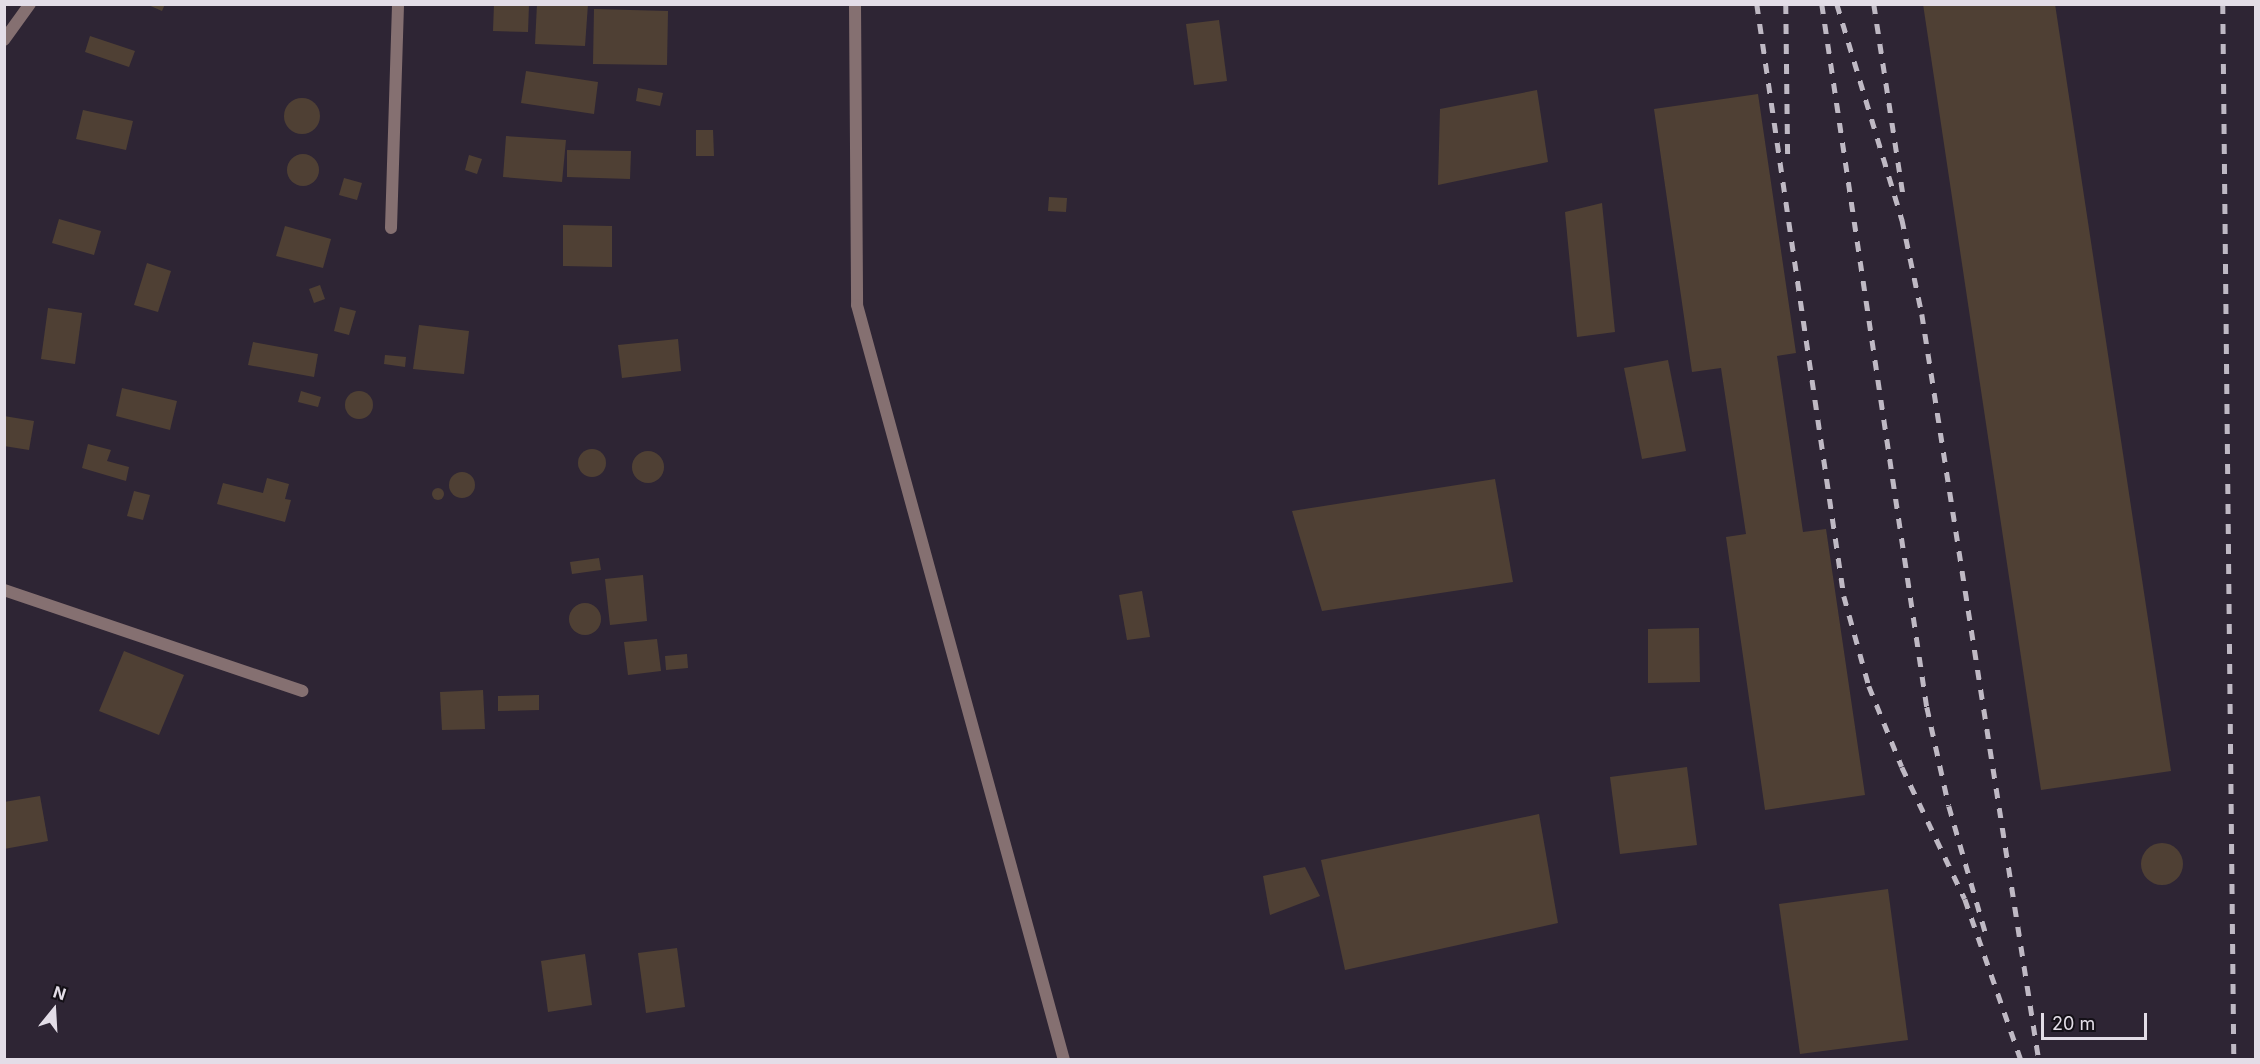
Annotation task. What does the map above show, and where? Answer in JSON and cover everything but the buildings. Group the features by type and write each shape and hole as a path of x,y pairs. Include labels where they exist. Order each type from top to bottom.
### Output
{"street":[{"path":"4,40 30,4"},
{"path":"391,228 398,4"},
{"path":"855,4 857,305 1064,1059"},
{"path":"4,590 302,691"}],"railway":[{"path":"1757,4 1844,596 1869,686 1902,767 1965,899 2021,1060"},
{"path":"1786,4 1788,160"},
{"path":"1822,4 1927,707 1949,806 1987,938"},
{"path":"1837,4 1902,219 1922,314 2039,1060"},
{"path":"1874,4 1904,200"},
{"path":"2223,4 2234,1060"}]}
